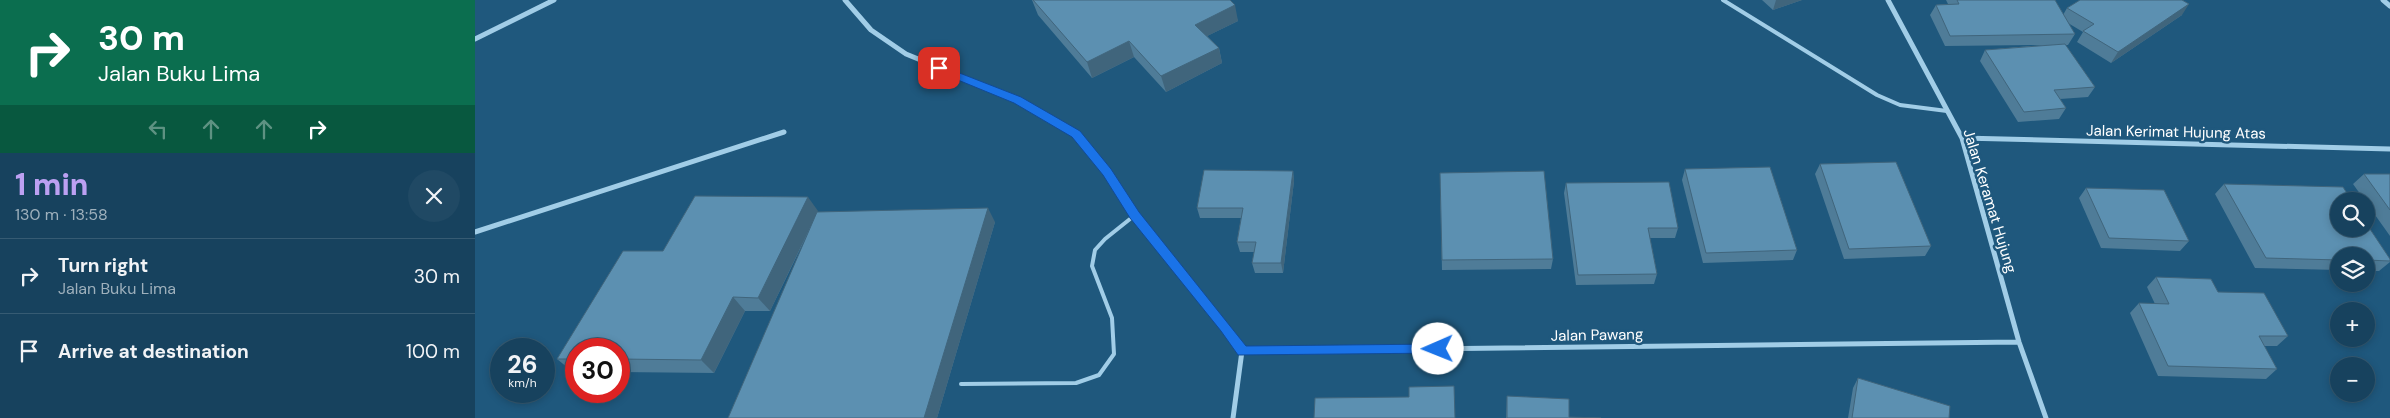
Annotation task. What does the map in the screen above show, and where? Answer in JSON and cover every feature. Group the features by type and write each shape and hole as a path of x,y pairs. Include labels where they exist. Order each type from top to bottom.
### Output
{"street":[{"path":"475,39 554,0"},
{"path":"845,0 871,30 905,54 1018,100 1076,134 1107,172 1135,215 1226,327 1243,351 1233,418"},
{"name":"Jalan Keramat Hujung","path":"1889,0 1962,138 2019,342 2046,418"},
{"path":"2383,0 2390,6"},
{"path":"475,232 784,132"},
{"name":"Jalan Kerimat Hujung Atas","path":"1962,138 2390,150"},
{"name":"Jalan Pawang","path":"1243,351 2019,342"}],"lane":[{"path":"1723,0 1877,95 1900,105 1947,111"},
{"path":"961,384 1076,383 1099,375 1113,354 1112,318 1092,266 1095,250 1105,239 1135,215"}],"building":[{"path":"1033,0 1230,0 1235,5 1195,25 1219,48 1161,76 1129,41 1087,62"},
{"path":"1957,0 2055,0 2075,34 1950,36 1936,5 1959,4"},
{"path":"2080,0 2182,0 2189,4 2118,52 2083,31 2094,24 2067,8"},
{"path":"2065,44 2095,87 2054,90 2066,108 2024,112 1985,50"},
{"path":"1896,162 1931,246 1849,249 1820,164"},
{"path":"1770,167 1797,250 1706,253 1685,169"},
{"path":"1204,170 1293,171 1281,263 1252,263 1256,242 1237,242 1243,208 1197,208"},
{"path":"1544,171 1553,259 1442,260 1440,173"},
{"path":"2364,174 2390,174 2390,210"},
{"path":"1669,182 1678,228 1648,228 1657,274 1578,275 1566,183"},
{"path":"2224,184 2343,187 2346,192 2330,192 2330,237 2375,236 2390,261 2375,260 2375,247 2330,247 2330,260 2266,258"},
{"path":"2086,188 2164,190 2189,241 2109,238"},
{"path":"695,196 808,197 758,298 733,297 701,360 630,359 630,338 570,338 623,251 663,251"},
{"path":"988,208 924,418 728,418 817,212"},
{"path":"2156,277 2211,279 2218,292 2264,293 2288,336 2259,336 2277,369 2168,366 2139,303 2169,304"},
{"path":"565,346 565,359 557,359"},
{"path":"1858,378 1950,406 1949,418 1852,418"},
{"path":"1454,386 1455,418 1314,418 1315,398 1409,397 1409,387"},
{"path":"1507,396 1569,399 1569,417 1601,418 1507,418"}],"route":[{"path":"939,68 1018,100 1076,134 1107,172 1135,215 1226,327 1243,351 1438,349"}]}
